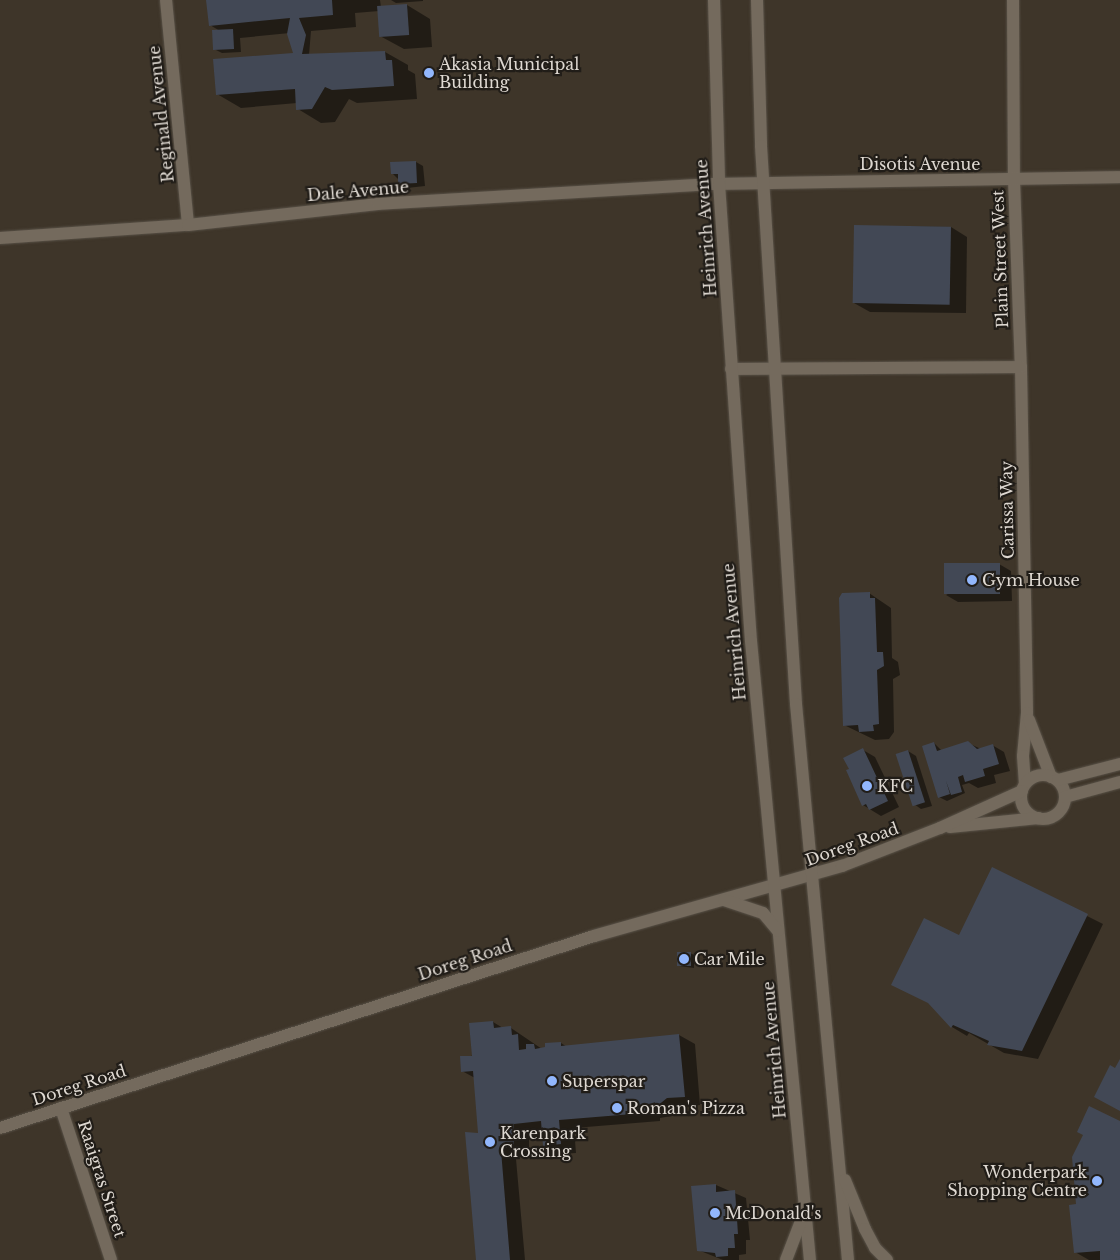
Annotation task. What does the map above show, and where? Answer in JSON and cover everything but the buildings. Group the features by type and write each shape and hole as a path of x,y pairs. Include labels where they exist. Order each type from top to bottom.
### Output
{"street":[{"name":"Reginald Avenue","path":"166,0 188,225"},
{"name":"Heinrich Avenue","path":"714,0 719,184 751,641 810,1260"},
{"path":"757,0 763,182 796,704 848,1260"},
{"name":"Plain Street West","path":"1013,0 1014,180 1021,367"},
{"name":"Disotis Avenue","path":"719,184 1120,177"},
{"name":"Dale Avenue","path":"0,238 188,225 378,204 719,184"},
{"path":"732,368 1021,367"},
{"name":"Carissa Way","path":"1021,367 1027,713 1023,756 1024,787"},
{"name":"Carissa Way","path":"1027,713 1040,753 1054,778"},
{"name":"Doreg Road","path":"0,1128 487,970 812,876 940,828 1024,787 1037,776 1054,778 1120,764"},
{"path":"1054,778 1065,797 1120,782"},
{"path":"1024,787 1026,811 1039,818"},
{"name":"Doreg Road","path":"940,828 1039,818 1058,813 1065,797"},
{"path":"724,900 763,913 778,931"},
{"name":"Raaigras Street","path":"61,1108 111,1260"},
{"path":"839,1166 865,1229 875,1248 887,1260"},
{"path":"786,1260 805,1211"}],"place":[{"name":"Akasia Municipal Building","path":"429,73"},
{"name":"Gym House","path":"972,580"},
{"name":"KFC","path":"867,786"},
{"name":"Car Mile","path":"684,959"},
{"name":"Superspar","path":"552,1081"},
{"name":"Roman's Pizza","path":"617,1108"},
{"name":"Karenpark Crossing","path":"490,1142"},
{"name":"Wonderpark Shopping Centre","path":"1097,1181"},
{"name":"McDonald's","path":"715,1213"}]}
